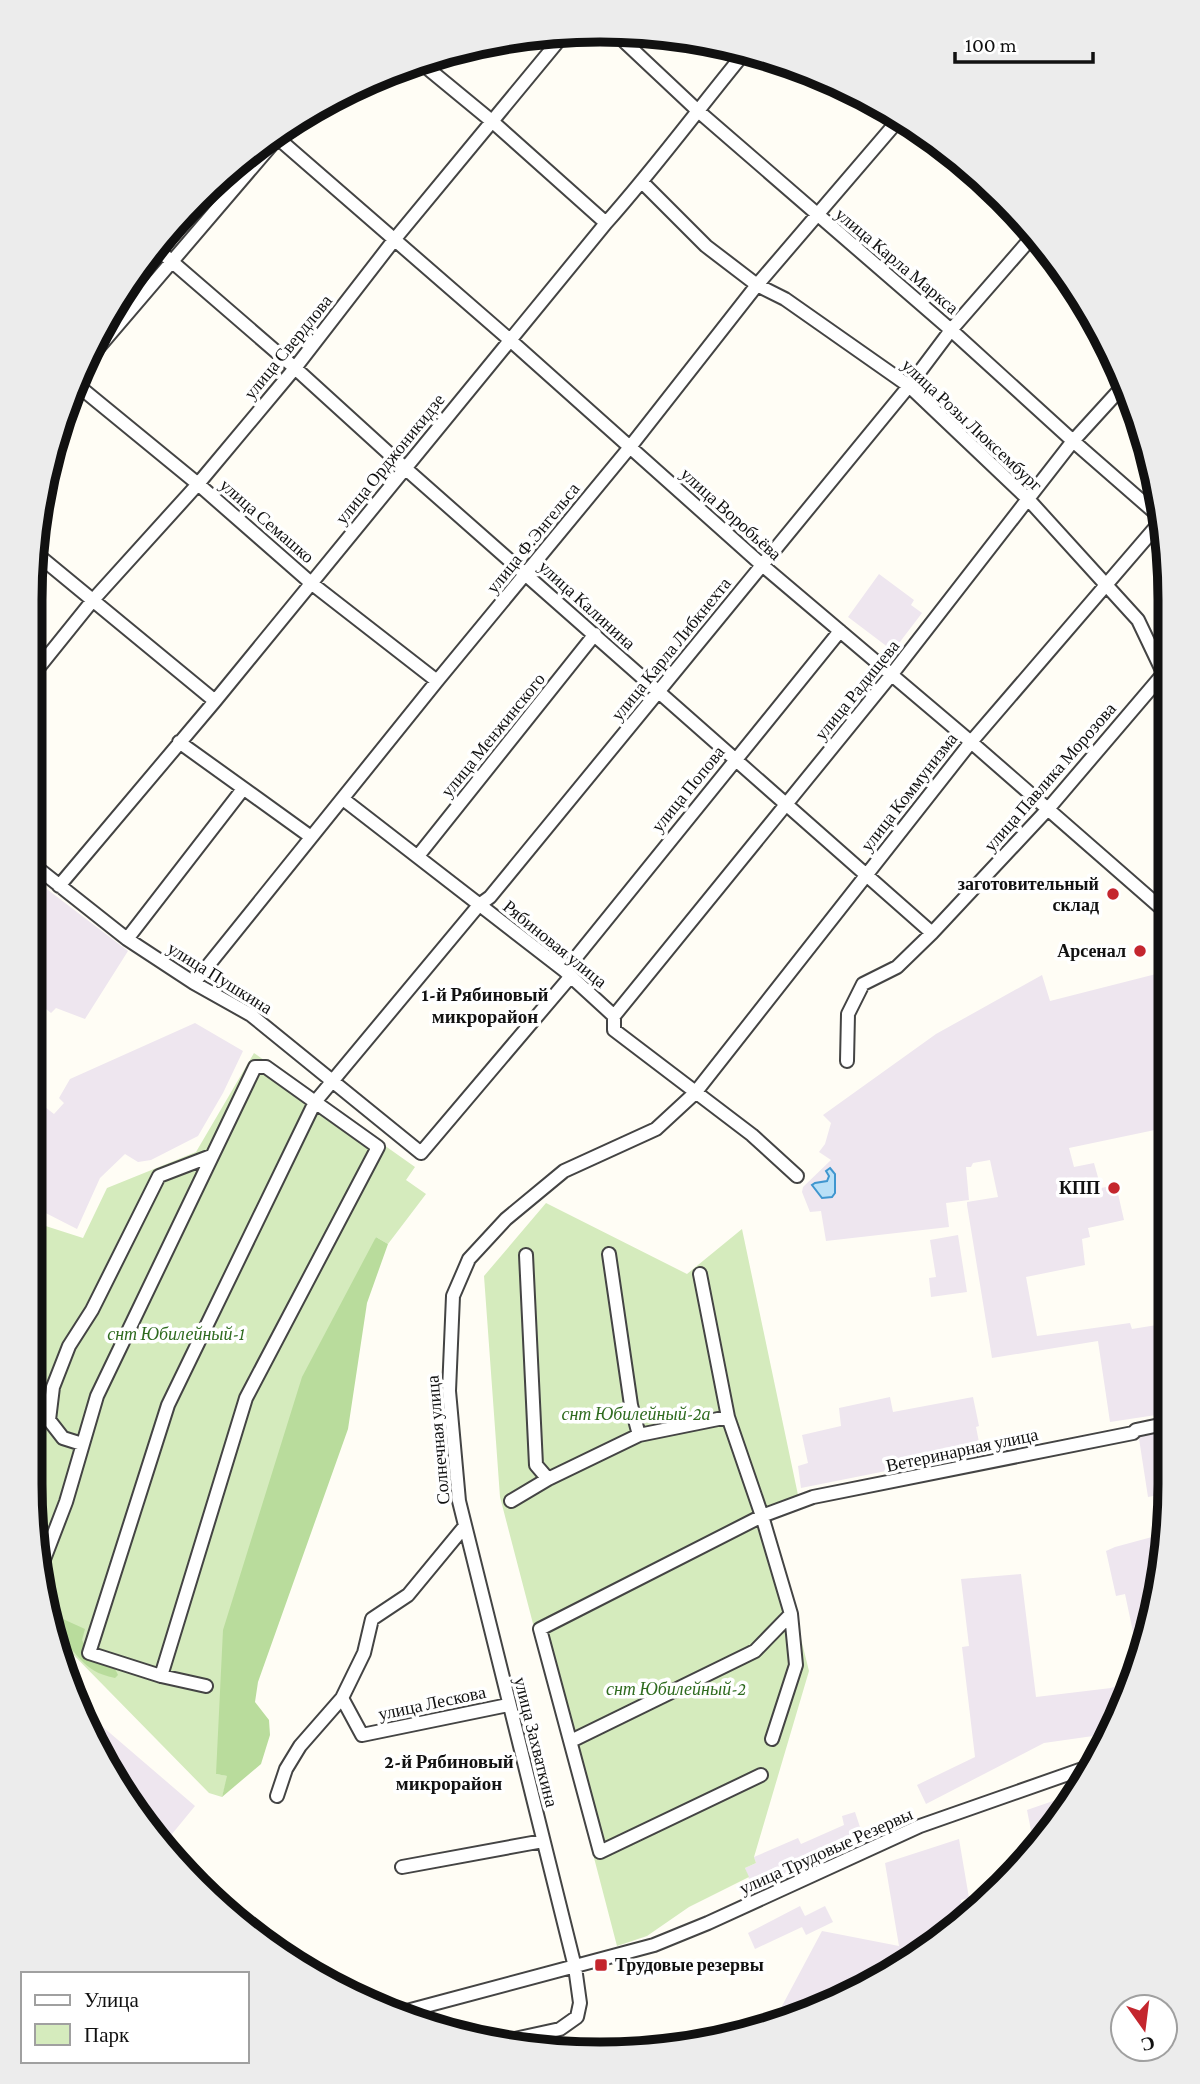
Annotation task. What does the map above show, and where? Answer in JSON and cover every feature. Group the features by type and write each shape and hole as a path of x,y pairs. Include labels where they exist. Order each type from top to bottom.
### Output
{"street":[{"name":"улица Карла Маркса","path":"626,43 697,110 951,330 1150,510"},
{"name":"улица Свердлова","path":"42,663 93,600 198,484 295,368 394,240 494,123 556,44"},
{"name":"улица Орджоникидзе","path":"59,886 406,469 739,60"},
{"path":"429,69 494,123 606,223"},
{"path":"680,93 683,118 681,130"},
{"name":"улица Ф.Энгельса","path":"194,983 630,447 757,285 894,126"},
{"name":"улица Воробьёва","path":"282,141 762,565 1158,905"},
{"path":"110,334 256,160"},
{"name":"улица Розы Люксембург","path":"642,182 706,246 757,285 785,299 909,386 1028,499 1138,621 1157,659"},
{"name":"улица Карла Либкнехта","path":"161,1675 89,1653 168,1405 315,1102 479,905 490,897 909,386 951,330 1028,242"},
{"name":"улица Калинина","path":"163,253 932,933"},
{"name":"улица Семашко","path":"83,390 198,484 311,583 437,681"},
{"name":"улица Радищева","path":"614,1016 892,674 1073,441 1118,392"},
{"name":"улица Коммунизма","path":"695,1093 971,742 1107,586 1153,528"},
{"path":"43,560 215,701"},
{"name":"улица Попова","path":"421,1153 568,974 735,759 840,631"},
{"name":"улица Менжинского","path":"418,856 595,635"},
{"name":"улица Павлика Морозова","path":"847,1061 848,1014 860,988 866,982 897,967 932,933 1158,688"},
{"path":"179,742 311,837"},
{"path":"127,939 243,789"},
{"name":"Рябиновая улица","path":"343,799 568,974 614,1016 614,1030 752,1135 797,1176"},
{"name":"улица Пушкина","path":"42,872 127,939 194,983 251,1015 421,1153"},
{"path":"47,1553 66,1502 97,1396 255,1067 265,1067 378,1147 246,1398 161,1675 206,1686"},
{"name":"Солнечная улица","path":"277,1796 286,1769 300,1746 342,1698 364,1653 372,1619 408,1595 465,1526 459,1502 449,1391 453,1296 469,1259 506,1219 564,1171 656,1129 695,1093"},
{"path":"82,1444 63,1438 49,1420 53,1387 69,1346 92,1310 159,1176 211,1156"},
{"path":"609,1254 631,1405 639,1435"},
{"path":"526,1255 536,1465 548,1479"},
{"path":"700,1273 728,1417 762,1516 791,1614 796,1665 772,1739"},
{"path":"511,1501 548,1479 639,1435 728,1417"},
{"name":"Ветеринарная улица","path":"571,1741 540,1629 762,1516 813,1497 1133,1433 1158,1425"},
{"name":"улица Захваткина","path":"465,1526 575,1967"},
{"path":"761,1775 600,1852 571,1741 755,1651 791,1614"},
{"name":"улица Лескова","path":"342,1698 362,1735 509,1705"},
{"name":"улица Трудовые Резервы","path":"413,2009 623,1954 681,1934 920,1826 1078,1770"},
{"path":"402,1867 543,1841"},
{"path":"525,2037 560,2029 574,2021 580,2008 575,1967"}],"shaded area":[{"path":"879,574 914,600 911,605 922,613 893,651 848,617"},
{"path":"42,885 128,951 85,1019 56,1008 51,1013 42,1006"},
{"path":"1158,974 1158,1129 1069,1148 1074,1167 1094,1163 1101,1188 1116,1185 1124,1220 1088,1228 1090,1237 1082,1239 1085,1265 1026,1277 1037,1336 1130,1323 1132,1329 1158,1325 1158,1415 1110,1422 1098,1341 992,1358 967,1205 967,1202 998,1197 990,1160 966,1167 969,1200 946,1203 949,1227 826,1241 821,1211 810,1212 802,1192 803,1187 831,1160 819,1152 825,1144 831,1123 823,1115 936,1034 1042,975 1050,1001"},
{"path":"195,1023 243,1051 198,1136 151,1160 138,1162 125,1154 100,1178 77,1229 42,1211 42,1112 45,1107 54,1114 64,1103 59,1098 70,1079"},
{"path":"958,1235 967,1292 931,1297 929,1278 936,1277 930,1240"},
{"path":"890,1397 893,1412 973,1397 981,1452 801,1488 798,1466 808,1463 802,1435 841,1426 839,1408"},
{"path":"1158,1431 1158,1495 1148,1497 1138,1432"},
{"path":"1152,1537 1154,1545 1154,1551 1151,1552 1153,1559 1147,1593 1135,1641 1125,1594 1116,1596 1106,1551"},
{"path":"1021,1574 1036,1697 1111,1688 1121,1684 1098,1735 1044,1743 926,1804 917,1785 975,1757 962,1647 969,1646 961,1579"},
{"path":"95,1720 195,1806 169,1838 136,1794"},
{"path":"1061,1798 1032,1837 1027,1810"},
{"path":"855,1812 865,1842 753,1890 745,1868 756,1863 754,1857 798,1838 801,1844 844,1825 842,1816"},
{"path":"959,1839 969,1898 961,1900 962,1909 940,1927 879,1967 814,2000 779,2012 822,1931 899,1946 885,1863"},
{"path":"800,1906 805,1916 825,1906 833,1922 806,1935 802,1927 755,1949 748,1933"}],"green space":[{"name":"снт Юбилейный-1","path":"254,1053 415,1167 406,1180 426,1194 388,1244 376,1237 216,1774 228,1776 222,1797 209,1793 68,1649 53,1593 43,1520 42,1225 83,1238 107,1188 196,1152"},
{"path":"546,1203 687,1274 742,1229 798,1495 769,1510 809,1671 754,1857 756,1863 745,1868 749,1877 689,1907 647,1936 617,1946 500,1497 484,1276"},
{"path":"376,1237 388,1244 367,1303 348,1429 258,1682 255,1702 269,1720 270,1735 261,1764 222,1797 227,1776 216,1774 223,1630 302,1377"},
{"path":"42,1354 45,1365 42,1378"},
{"path":"58,1617 85,1629 82,1640 86,1646 110,1663 118,1675 115,1678 103,1675 87,1666 66,1643"}],"water":[{"path":"830,1168 835,1174 835,1193 832,1197 822,1198 812,1185 827,1181 829,1176 826,1171"}],"place":[{"name":"заготовительный склад","path":"1113,894"},
{"name":"Арсенал","path":"1140,951"},
{"name":"КПП","path":"1114,1188"},
{"name":"Трудовые резервы","path":"601,1965"}],"district":[{"name":"1-й Рябиновый микрорайон","path":"485,1005"},
{"name":"2-й Рябиновый микрорайон","path":"449,1772"}],"park label":[{"name":"снт Юбилейный-2а","path":"636,1414"},
{"name":"снт Юбилейный-2","path":"676,1689"}]}
